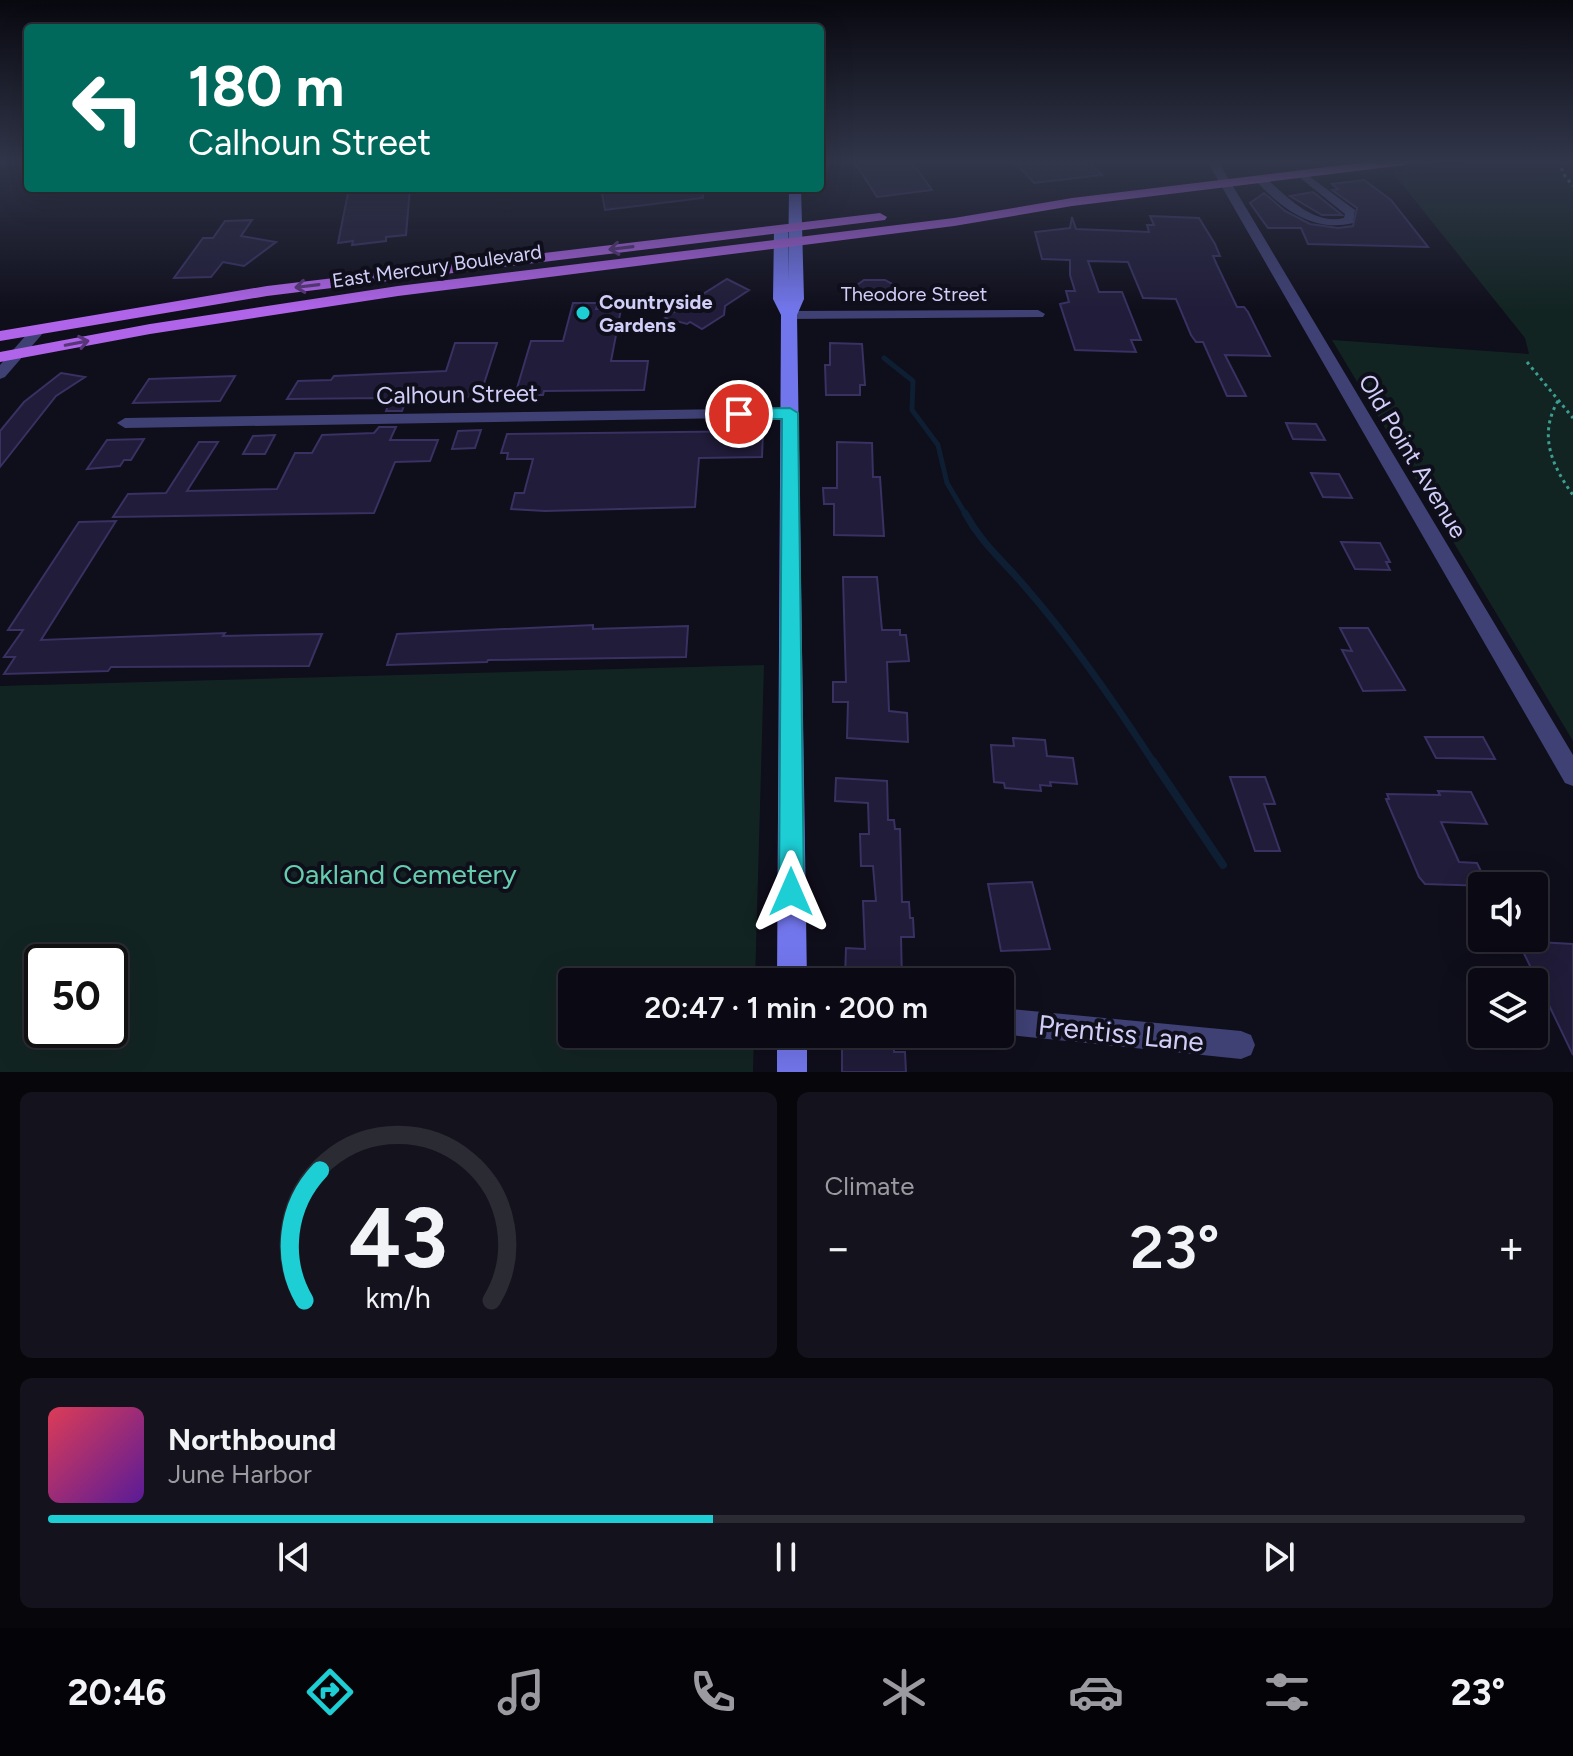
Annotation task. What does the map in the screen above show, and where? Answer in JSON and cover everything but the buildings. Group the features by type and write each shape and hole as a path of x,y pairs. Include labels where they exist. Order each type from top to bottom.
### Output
{"main road":[{"path":"785,211 788,234"},
{"path":"791,211 781,299 789,315 792,968"},
{"name":"East Mercury Boulevard","path":"0,336 267,291 973,211"},
{"name":"East Mercury Boulevard","path":"0,357 370,295 788,234"},
{"path":"792,1048 792,1072"}],"street":[{"name":"Old Point Avenue","path":"1241,211 1573,776"},
{"path":"1298,211 1332,223 1349,220 1349,211"},
{"name":"Theodore Street","path":"789,315 1038,314"},
{"path":"0,374 39,329"},
{"name":"Calhoun Street","path":"125,423 790,413"},
{"name":"Prentiss Lane","path":"1014,1022 1241,1045"}],"path":[{"path":"1527,362 1573,418"},
{"path":"1558,401 1547,415 1546,434 1561,479 1573,495"}],"green space":[{"path":"1423,211 1573,211 1573,741 1332,340 1529,354 1525,338"},
{"name":"Oakland Cemetery","path":"764,665 755,968 558,968 558,1048 754,1048 753,1072 0,1072 0,686"}],"waterway":[{"path":"884,358 913,381 912,410 938,445 947,483 966,515"},
{"path":"965,513 986,544 1078,652 1154,763"},
{"path":"1153,761 1223,865"}],"place":[{"name":"Countryside Gardens","path":"583,313"}],"route":[{"path":"739,414 790,413 791,892"}]}
